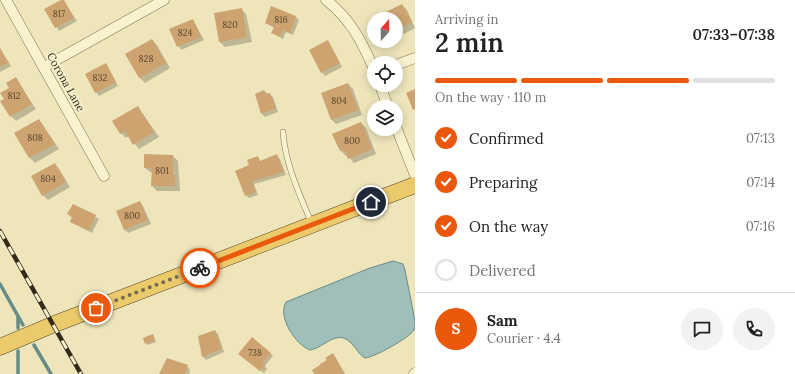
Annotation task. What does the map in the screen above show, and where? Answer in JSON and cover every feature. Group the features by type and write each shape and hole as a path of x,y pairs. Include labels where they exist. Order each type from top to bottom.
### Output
{"highway":[{"path":"0,347 52,325 415,185"}],"street":[{"name":"Corona Lane","path":"6,0 104,176"},
{"path":"44,67 164,0"},
{"path":"326,0 350,23 362,42 368,56"},
{"path":"403,62 415,58"},
{"path":"400,136 415,175"}],"lane":[{"path":"283,132 284,147 290,168 312,225"}],"water":[{"path":"393,261 403,264 415,321 414,330 406,338 384,351 365,358 350,342 340,337 330,340 315,349 310,350 299,342 289,330 284,315 286,302 370,268"}],"building":[{"path":"61,0 64,0 74,18 55,28 44,9"},
{"path":"402,4 412,22 403,27 403,12 386,12"},
{"path":"271,6 296,16 290,33 283,30 280,37 271,33 274,27 265,23"},
{"path":"242,8 247,37 219,42 214,13"},
{"path":"193,19 201,37 177,47 169,29"},
{"path":"152,39 166,63 139,78 125,54"},
{"path":"328,40 340,63 321,73 309,50"},
{"path":"0,48 8,63 0,67"},
{"path":"106,63 116,82 95,93 85,74"},
{"path":"16,77 32,104 10,117 0,101 4,99 0,93 9,88 6,83"},
{"path":"348,83 358,110 331,120 321,93"},
{"path":"415,89 415,109 413,110 406,93"},
{"path":"264,90 266,94 270,93 276,108 261,114 255,94"},
{"path":"138,106 154,132 133,145 125,131 120,134 112,121"},
{"path":"39,119 55,144 29,158 14,133"},
{"path":"361,122 372,149 348,159 344,150 340,151 332,134"},
{"path":"144,154 173,155 173,175 175,175 175,186 151,186 152,168 144,168"},
{"path":"277,154 283,172 252,181 256,192 245,196 235,171 249,165 247,160 258,156 260,161"},
{"path":"55,163 66,182 42,196 31,176"},
{"path":"140,201 148,220 124,230 116,211"},
{"path":"73,204 96,215 89,231 70,222 72,217 67,214"},
{"path":"215,330 221,349 202,357 198,336"},
{"path":"153,334 155,340 145,344 143,338"},
{"path":"252,337 271,353 262,363 265,365 260,371 238,354"},
{"path":"333,353 345,374 314,374 312,370 327,360 325,358"},
{"path":"167,358 188,365 185,374 159,374"}],"waterway":[{"path":"0,284 23,325"},
{"path":"18,318 18,328"},
{"path":"34,345 51,374"},
{"path":"18,351 18,374"}],"railway":[{"path":"0,231 81,374"}],"way so far":[{"path":"96,308 200,268"}],"route":[{"path":"200,268 371,202"}]}
